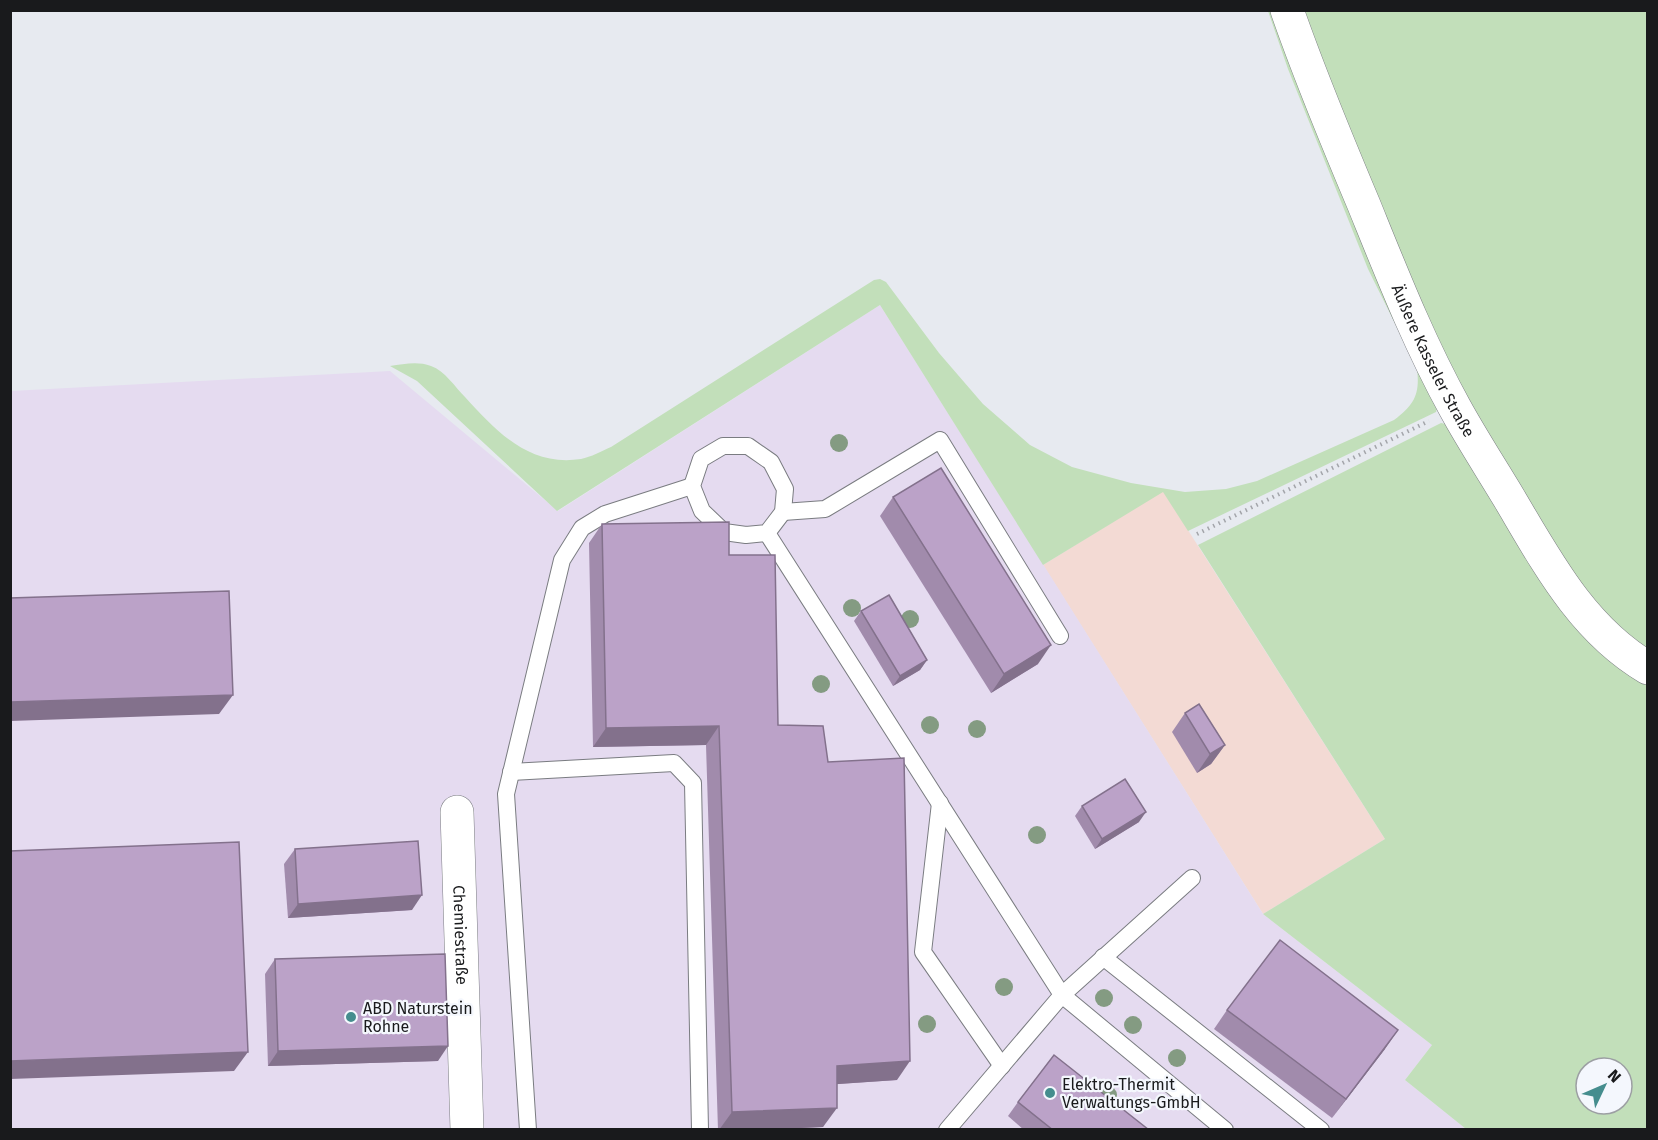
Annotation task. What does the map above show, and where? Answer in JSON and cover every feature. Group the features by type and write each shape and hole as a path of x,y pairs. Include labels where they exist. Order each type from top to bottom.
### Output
{"street":[{"name":"Äußere Kasseler Straße","path":"1287,10 1305,61 1409,316 1455,408 1556,577 1576,605 1601,633 1630,658 1647,669"},
{"name":"Chemiestraße","path":"457,812 467,1130"}],"lane":[{"path":"783,512 825,509 940,440 1060,636"},
{"path":"723,446 748,446 771,462 785,489 783,512 767,533 746,535 724,532 702,511 692,486 701,459 723,446"},
{"path":"528,1130 506,794 562,560 582,528 605,514 692,486"},
{"path":"767,533 1062,994 1225,1130"},
{"path":"511,772 674,763 693,783 700,1130"},
{"path":"940,803 923,952 1002,1066"},
{"path":"947,1130 1062,994 1192,878"},
{"path":"1104,957 1321,1130"}],"path":[{"path":"1197,534 1432,420"}],"shaded area":[{"path":"880,305 1263,914 1432,1045 1405,1080 1466,1129 11,1130 11,391 390,371 558,511"},
{"path":"1163,491 1385,839 1263,914 1043,565"}],"green space":[{"path":"1275,10 1439,401 1436,412 1188,531 1163,492 1043,565 880,305 557,511 417,381 390,366 416,363 436,368 489,423 516,444 545,458 581,459 611,447 874,280 880,279 886,282 939,353 983,404 1030,445 1072,467 1131,483 1185,492 1226,489 1257,481 1394,420 1407,409 1415,398 1418,385 1417,368 1368,269 1288,69 1268,11"},
{"path":"1298,11 1647,11 1647,658 1589,605 1444,366"},
{"path":"1441,423 1455,426 1647,680 1647,1129 1466,1129 1405,1080 1432,1045 1263,914 1385,839 1198,545"}],"building":[{"path":"941,468 1051,645 1004,674 893,497"},
{"path":"729,522 729,555 775,555 778,725 823,726 828,762 904,758 910,1061 837,1066 837,1108 732,1112 719,726 606,728 602,524"},
{"path":"229,591 233,695 10,702 10,598"},
{"path":"889,595 927,660 900,676 861,611"},
{"path":"1199,704 1225,745 1210,754 1185,713"},
{"path":"1125,779 1146,812 1102,839 1082,806"},
{"path":"418,841 422,895 298,904 295,849"},
{"path":"239,842 248,1052 10,1061 10,851"},
{"path":"1280,940 1398,1030 1346,1099 1227,1010"},
{"name":"ABD Naturstein Rohne","path":"445,954 448,1046 278,1051 275,959"},
{"path":"1054,1055 1149,1130 1053,1130 1018,1102"}],"place":[{"name":"ABD Naturstein Rohne","path":"351,1017"},
{"name":"Elektro-Thermit Verwaltungs-GmbH","path":"1050,1093"}]}
